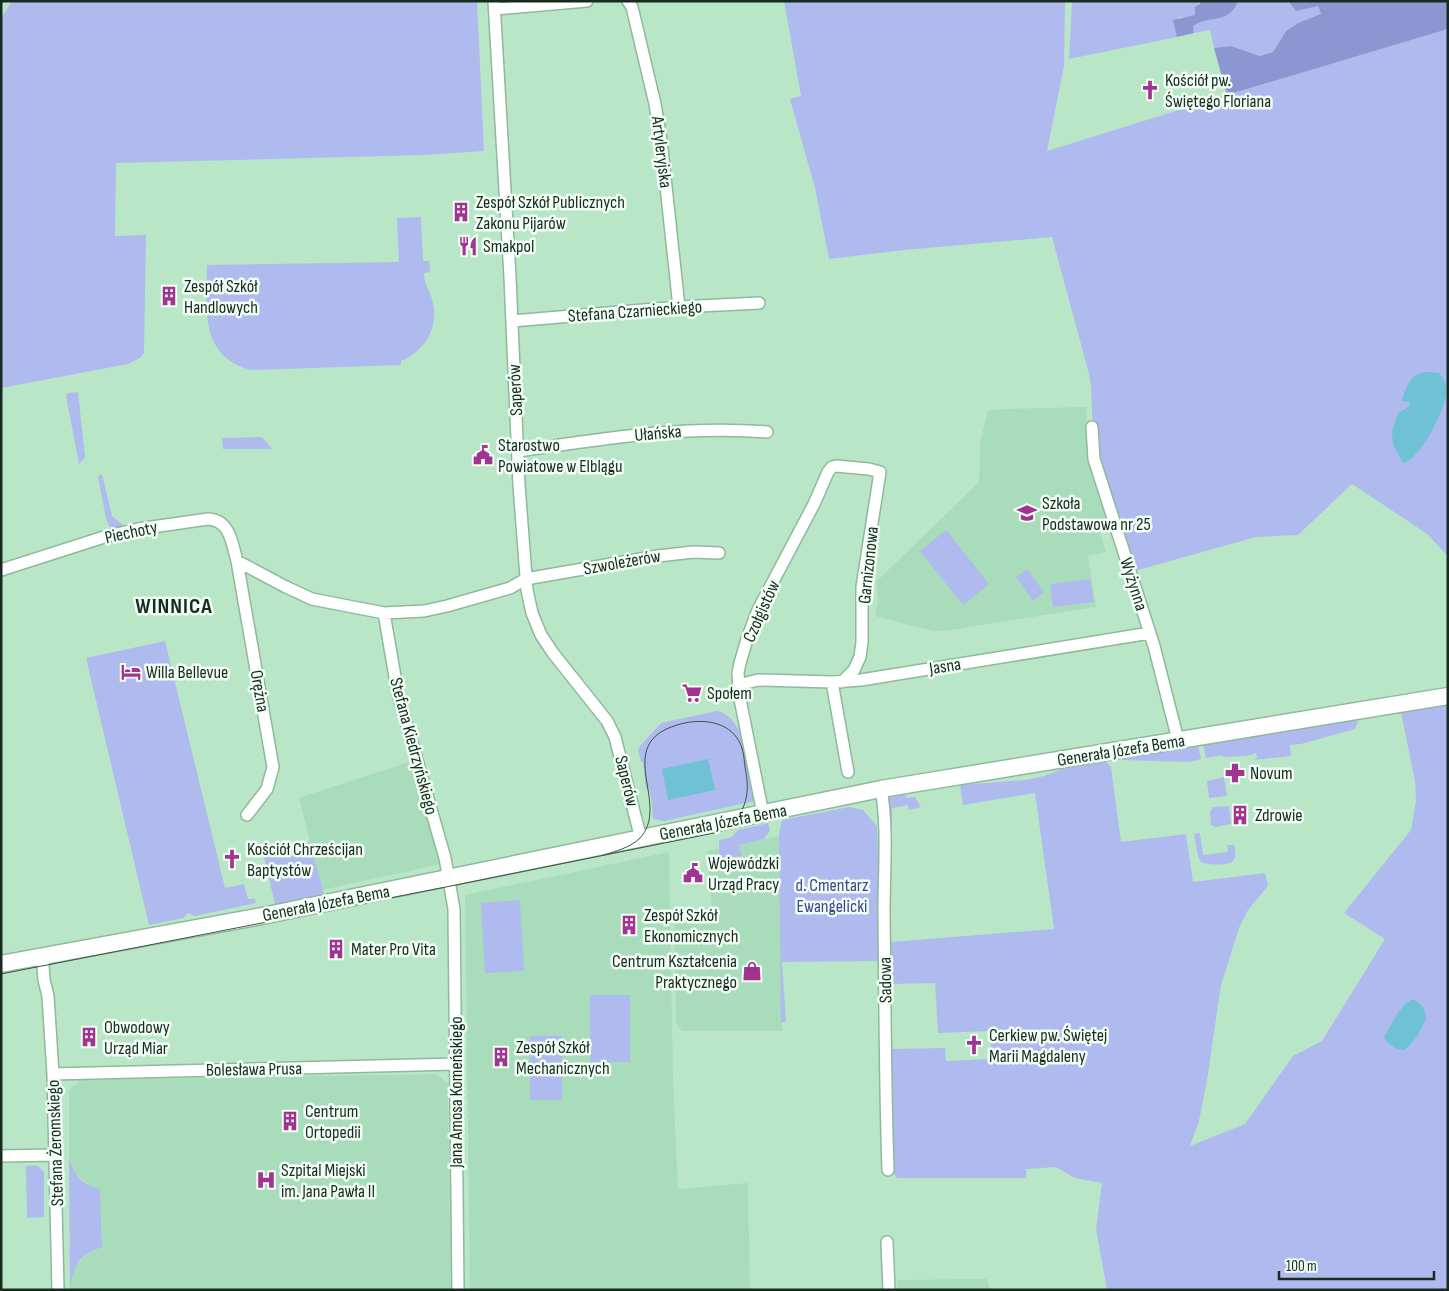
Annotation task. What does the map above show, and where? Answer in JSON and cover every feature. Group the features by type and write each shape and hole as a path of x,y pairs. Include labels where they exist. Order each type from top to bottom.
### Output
{"street":[{"path":"494,5 587,1"},
{"name":"Artyleryjska","path":"628,1 632,7 658,120 679,307"},
{"name":"Saperów","path":"494,5 526,579 532,613 541,634 553,653 607,721 615,738 640,838"},
{"name":"Stefana Czarnieckiego","path":"512,321 679,307 759,303"},
{"name":"Wyżynna","path":"1092,427 1094,459 1150,633 1178,740"},
{"name":"Ułańska","path":"519,451 631,435 674,431 730,429 767,432"},
{"name":"Czołgistów","path":"763,814 738,685 740,663 751,627 832,467 869,469 880,472"},
{"name":"Garnizonowa","path":"837,682 854,670 860,657 862,642 862,587 880,472"},
{"name":"Piechoty","path":"1,570 104,537 138,529 208,518 218,520 227,530 237,561"},
{"name":"Szwoleżerów","path":"237,561 312,599 384,613 424,611 447,606 510,588 526,579 658,556 693,552 719,553"},
{"name":"Orężna","path":"237,561 273,767 267,789 247,815"},
{"name":"Stefana Kiedrzyńskiego","path":"384,613 398,694 449,877 452,894"},
{"name":"Jasna","path":"738,685 758,680 837,682 1150,633"},
{"path":"837,682 848,772"},
{"name":"Generała Józefa Bema","path":"1,964 262,916 881,789 1448,696"},
{"name":"Sadowa","path":"881,789 885,891 888,1170"},
{"name":"Jana Amosa Komeńskiego","path":"452,894 456,980 458,1290"},
{"name":"Stefana Żeromskiego","path":"45,956 49,964 51,978 48,996 56,1154 58,1290"},
{"name":"Bolesława Prusa","path":"53,1074 456,1064"},
{"path":"1,1156 56,1154"},
{"path":"888,1242 889,1290"}],"shaded area":[{"path":"1200,1 1236,1 1237,4 1233,10 1223,17 1193,26 1194,33 1177,37 1173,20 1195,15 1195,7 1200,4"},
{"path":"1288,1 1448,1 1448,29 1227,95 1214,48 1231,46 1260,56 1273,52 1286,31 1298,23 1321,14 1318,6 1296,11"},
{"path":"1427,372 1439,373 1445,383 1446,395 1441,412 1424,444 1410,460 1403,463 1393,445 1392,432 1398,413 1410,406 1409,402 1402,401 1410,381 1413,377"},
{"name":"Szkoła Podstawowa nr 25","path":"1086,407 1089,460 1113,529 1100,533 1106,552 1088,556 1096,607 943,631 933,631 875,616 878,598 876,582 979,482 980,442 988,411"},
{"path":"708,759 715,790 668,800 662,769"},
{"path":"409,762 441,864 322,890 299,798"},
{"path":"779,836 782,1031 682,1031 676,1023 674,911 712,908 707,851"},
{"path":"669,852 673,1078 678,1189 748,1183 750,1290 470,1290 465,895"},
{"path":"1411,1000 1415,1000 1424,1008 1426,1019 1418,1035 1408,1047 1404,1050 1395,1048 1384,1037 1399,1012"},
{"name":"Szpital Miejski im. Jana Pawła II","path":"437,1074 448,1084 451,1290 70,1290 71,1275 74,1268 91,1251 102,1248 101,1208 92,1187 74,1173 69,1158 69,1093 71,1088 79,1083 79,1080"},
{"path":"987,1279 990,1290 898,1290 897,1280"}],"green space":[{"path":"12,1 477,1 484,151 425,155 116,163 115,236 146,235 144,353 140,358 128,364 1,388 1,18"},
{"path":"784,1 1065,1 1064,66 1047,151 1448,29 1448,556 1426,533 1352,484 1298,535 1256,537 1131,572 1094,459 1089,374 1052,237 904,250 829,259 815,188 790,99 801,96"},
{"path":"1072,1 1200,1 1195,15 1179,17 1177,37 1069,59"},
{"path":"1236,1 1288,1 1289,4 1318,6 1321,14 1298,23 1286,31 1273,52 1260,56 1231,46 1214,48 1210,30 1194,33 1193,26 1223,17 1233,10 1237,4"},
{"path":"421,217 423,261 429,261 430,272 424,273 424,277 432,299 434,318 429,336 424,344 410,357 401,361 401,365 251,370 234,363 222,354 214,342 209,328 207,313 207,265 399,262 397,218"},
{"path":"78,392 85,457 79,464 66,396 68,393"},
{"path":"262,437 272,449 223,449 222,438"},
{"path":"102,474 112,516 125,527 115,528 109,526 98,477"},
{"path":"946,530 989,584 963,605 920,551"},
{"path":"1027,569 1044,592 1033,601 1016,577"},
{"path":"1090,579 1094,602 1053,607 1050,584"},
{"path":"165,641 225,888 244,884 248,899 255,899 256,903 195,916 188,913 183,918 149,925 86,658"},
{"path":"1448,700 1448,1290 1107,1290 1096,1229 1102,1183 1075,1178 1056,1167 1026,1169 1026,1178 897,1178 893,1172 891,1049 945,1048 946,1061 992,1059 990,1031 938,1033 935,983 891,984 891,942 1054,929 1035,793 963,805 960,785 1026,780 1044,776 1068,767 1105,761 1111,767 1121,842 1186,834 1193,882 1265,873 1268,886 1248,910 1239,928 1221,985 1207,1080 1199,1121 1190,1146 1245,1124 1293,1056 1322,1041 1385,939 1344,913 1411,830 1416,801 1415,781 1400,708"},
{"path":"717,711 727,715 741,735 749,763 755,801 664,821 653,819 649,788 646,789 643,762 641,762 638,750 640,746 661,723"},
{"path":"1356,720 1358,722 1355,729 1301,744 1290,745 1291,756 1253,760 1257,758 1256,753 1247,756 1223,757 1222,755 1206,758 1203,744"},
{"path":"1198,745 1201,759 1189,762 1122,760 1121,758"},
{"path":"1224,777 1227,796 1209,798 1207,781"},
{"path":"906,794 906,798 915,797 921,807 909,810 908,805 892,808 892,826 888,826 888,800 891,796"},
{"path":"1229,806 1231,824 1215,827 1211,825 1210,811 1213,807"},
{"name":"d. Cmentarz Ewangelicki","path":"849,807 863,810 877,826 882,961 782,962 786,1022 781,1022 779,834 782,820"},
{"path":"768,823 770,830 764,839 739,845 742,856 719,859 719,840 732,837 738,830"},
{"path":"1200,833 1203,855 1228,852 1227,845 1234,845 1235,855 1233,861 1227,864 1201,862 1194,834"},
{"path":"310,842 325,898 276,909 263,852"},
{"path":"520,900 524,971 485,973 481,903"},
{"path":"590,995 630,995 630,1062 590,1062"},
{"path":"530,1036 562,1036 562,1100 530,1100"},
{"path":"69,1158 76,1174 83,1182 100,1189 102,1248 88,1253 78,1263 70,1290"},
{"path":"37,1165 44,1172 44,1217 27,1218 25,1168"}],"tram line":[{"path":"1,974 451,886 719,832 728,826 741,812 747,796 747,777 743,752 737,738 725,727 701,721 677,725 658,734 648,746 645,761 650,810 648,825 639,839 631,845 604,855"}],"place":[{"name":"Kościół pw. Świętego Floriana","path":"1150,90"},
{"name":"Zespół Szkół Publicznych Zakonu Pijarów","path":"461,212"},
{"name":"Smakpol","path":"468,246"},
{"name":"Zespół Szkół Handlowych","path":"169,296"},
{"name":"Starostwo Powiatowe w Elblągu","path":"483,455"},
{"name":"Szkoła Podstawowa nr 25","path":"1027,513"},
{"name":"Willa Bellevue","path":"131,672"},
{"name":"Społem","path":"692,693"},
{"name":"Novum","path":"1235,773"},
{"name":"Zdrowie","path":"1240,815"},
{"name":"Kościół Chrześcijan Baptystów","path":"232,859"},
{"name":"Wojewódzki Urząd Pracy","path":"693,873"},
{"name":"Zespół Szkół Ekonomicznych","path":"629,925"},
{"name":"Mater Pro Vita","path":"336,949"},
{"name":"Centrum Kształcenia Praktycznego","path":"752,971"},
{"name":"Obwodowy Urząd Miar","path":"89,1037"},
{"name":"Cerkiew pw. Świętej Marii Magdaleny","path":"974,1045"},
{"name":"Zespół Szkół Mechanicznych","path":"501,1057"},
{"name":"Centrum Ortopedii","path":"290,1121"},
{"name":"Szpital Miejski im. Jana Pawła II","path":"266,1180"}],"district":[{"name":"WINNICA","path":"174,605"}]}
